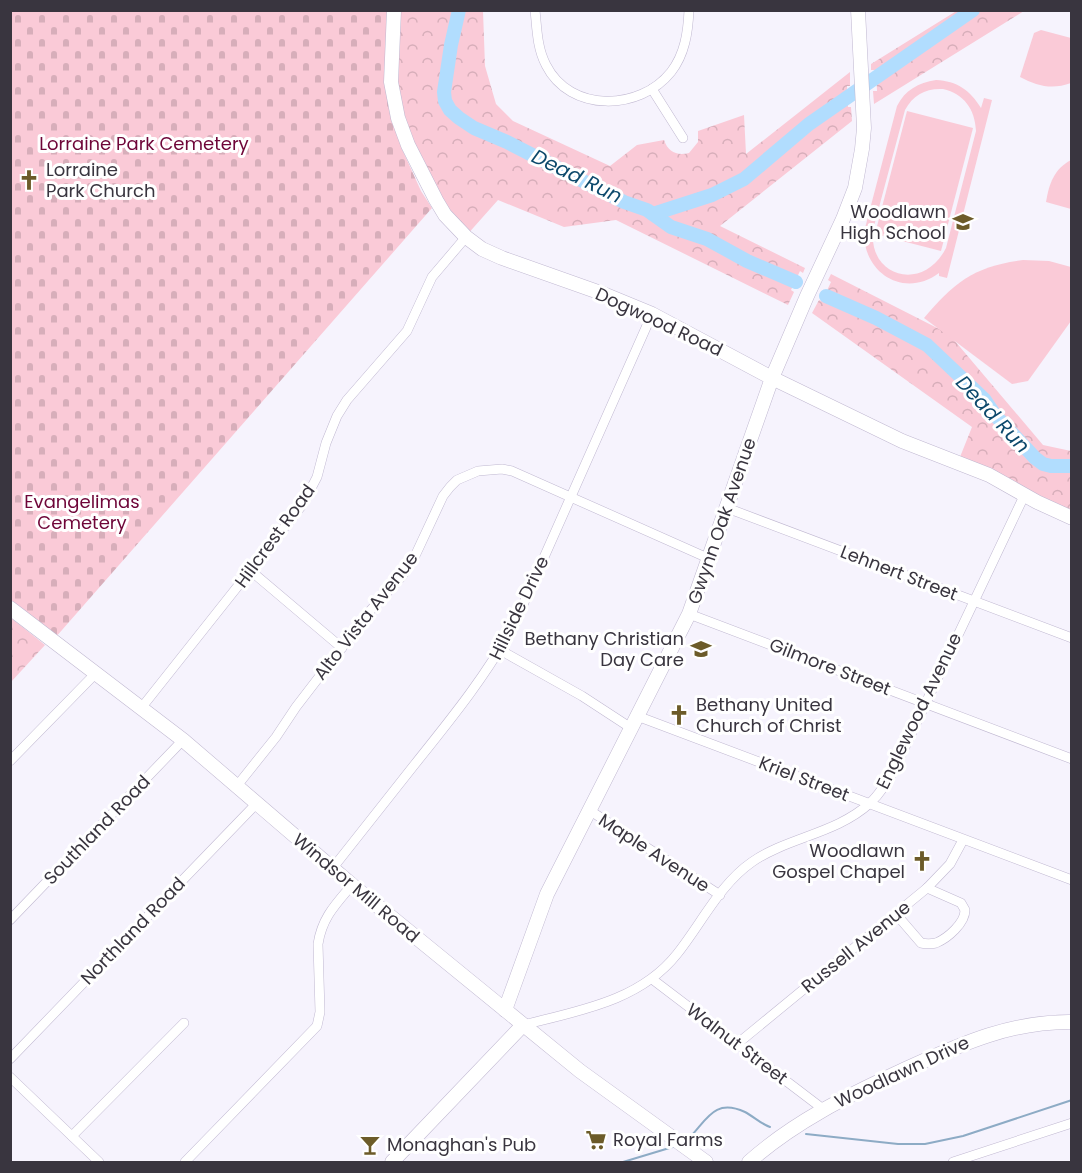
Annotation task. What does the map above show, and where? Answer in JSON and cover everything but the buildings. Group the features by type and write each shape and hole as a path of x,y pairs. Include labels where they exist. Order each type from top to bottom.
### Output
{"street":[{"name":"Dogwood Road","path":"394,10 391,82 398,118 408,145 436,200 445,215 466,237 482,249 502,258 601,293 652,314 772,378 902,441 989,475 1044,506 1071,518"},
{"path":"535,10 538,42 554,78 564,87 587,99 600,102 628,99 652,89 672,71 684,47 689,10"},
{"name":"Gwynn Oak Avenue","path":"505,1010 548,894 689,614 772,378 855,188 862,149 863,99 858,10"},
{"path":"652,89 683,138"},
{"name":"Hillcrest Road","path":"142,707 311,492 331,428 347,400 406,332 432,277 466,237"},
{"name":"Hillside Drive","path":"332,869 473,691 500,650 514,625 652,314"},
{"name":"Alto Vista Avenue","path":"236,787 369,612 402,576 415,556 444,496 457,480 478,471 502,469 571,496 710,559"},
{"name":"Englewood Avenue","path":"523,1025 609,1002 652,979 676,955 720,895 752,862 784,846 841,823 869,804 894,770 1025,494"},
{"name":"Lehnert Street","path":"727,508 1071,638"},
{"path":"251,571 342,648"},
{"name":"Windsor Mill Road","path":"10,608 183,740 351,885 580,1071 706,1162"},
{"name":"Gilmore Street","path":"689,614 1071,759"},
{"name":"Kriel Street","path":"500,650 634,722 869,804 1071,880"},
{"path":"10,761 96,673"},
{"name":"Southland Road","path":"10,921 183,740"},
{"name":"Northland Road","path":"10,1059 256,804"},
{"name":"Maple Avenue","path":"589,810 720,895"},
{"name":"Russell Avenue","path":"737,1044 927,888 950,864 963,840"},
{"path":"185,1162 317,1026 320,1012 318,944 320,933 328,914 351,885"},
{"path":"896,914 921,943 939,942 963,922 965,909 961,903 927,888"},
{"path":"392,1162 523,1025 515,1000 518,977"},
{"name":"Walnut Street","path":"652,979 823,1109"},
{"name":"Woodlawn Drive","path":"749,1162 771,1143 823,1109 912,1066 985,1035 1031,1024 1071,1022"},
{"path":"72,1136 184,1023"},
{"path":"10,1077 99,1162"},
{"path":"953,1162 1071,1124"}],"green space":[{"path":"958,10 1024,11 874,104 873,91 877,91 876,70 871,70 871,64"},
{"path":"10,11 389,11 392,117 402,149 421,191 432,208 55,638 11,602"},
{"path":"394,11 483,11 485,66 496,104 513,121 610,166 637,145 664,140 668,148 674,152 689,153 698,142 698,131 744,115 746,154 850,72 850,86 847,86 848,107 851,107 852,121 720,226 805,268 803,273 800,271 791,290 794,292 788,305 616,220 564,227 498,200 466,236 412,155 391,63"},
{"path":"1041,30 1071,38 1071,83 1045,86 1020,77 1034,33"},
{"path":"929,81 944,81 957,85 967,91 981,108 984,98 992,100 947,278 939,276 939,273 926,280 912,283 900,282 888,278 870,259 864,232 897,106 908,92","holes":["943,89 950,91 971,109 976,131 946,248 936,263 923,271 910,275 897,273 886,267 878,257 873,243 874,226 905,110 916,96 926,91"]},
{"path":"907,111 973,128 941,251 875,234"},
{"path":"1071,160 1071,209 1046,202 1053,178 1060,168"},
{"path":"1023,260 1049,261 1071,267 1071,321 1028,381 1012,384 924,318 956,285 978,271"},
{"path":"831,274 949,334 1043,445 1071,451 1071,515 958,462 972,427 812,313 819,300 822,301 831,282 828,280"},
{"path":"10,617 45,645 11,682 10,682"}],"waterway":[{"name":"Dead Run","path":"459,10 444,92 445,101 450,110 459,118 474,128 507,142 624,202 647,210 671,227 707,239 747,261 796,282"},
{"path":"653,214 712,195 744,179 809,124 973,10"},
{"name":"Dead Run","path":"826,296 876,318 927,345 984,399 995,415 1035,458 1051,466 1072,466"},
{"path":"806,1134 898,1144 925,1144 963,1136 1072,1100"},
{"path":"686,1141 711,1114 725,1108 745,1112 770,1127"},
{"path":"623,1162 676,1146"}],"place":[{"name":"Lorraine Park Church","path":"29,180"},
{"name":"Woodlawn High School","path":"963,222"},
{"name":"Bethany Christian Day Care","path":"701,649"},
{"name":"Bethany United Church of Christ","path":"679,715"},
{"name":"Woodlawn Gospel Chapel","path":"922,861"},
{"name":"Royal Farms","path":"596,1140"},
{"name":"Monaghan's Pub","path":"370,1145"}],"park label":[{"name":"Lorraine Park Cemetery","path":"144,144"},
{"name":"Evangelimas Cemetery","path":"82,512"}]}
